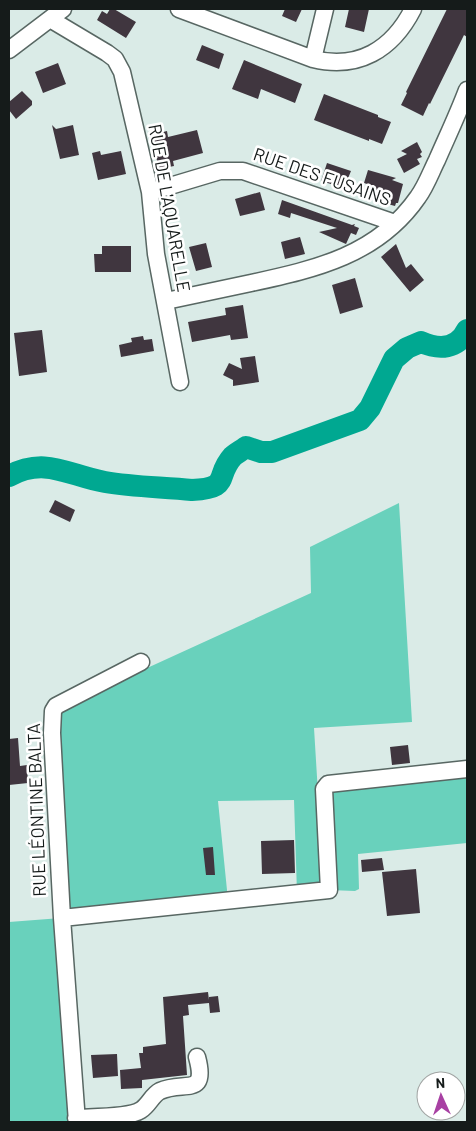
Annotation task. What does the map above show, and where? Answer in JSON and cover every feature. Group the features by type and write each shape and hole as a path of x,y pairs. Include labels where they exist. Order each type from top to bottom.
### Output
{"street":[{"path":"182,9 312,59 339,63 352,62 377,52 400,29 413,9"},
{"path":"312,59 325,9"},
{"path":"9,50 56,14"},
{"name":"RUE DE L'AQUARELLE","path":"56,14 115,59 119,64 126,83 150,192 156,254 180,382"},
{"path":"166,301 277,277 336,261 369,244 395,223 418,197 428,180 467,90"},
{"name":"RUE DES FUSAINS","path":"150,192 220,171 243,171 395,223"},
{"name":"RUE LÉONTINE BALTA","path":"76,1120 62,918 52,733 53,711 56,706 140,662"},
{"name":"RUE LÉONTINE BALTA","path":"62,918 329,890 325,786 328,784 467,770"},
{"path":"76,1120 136,1112 147,1106 158,1092 195,1084 199,1081 200,1075 197,1057"}],"green space":[{"path":"399,503 412,722 314,728 324,891 297,893 294,800 218,801 228,900 62,918 77,1122 9,1122 9,922 61,918 52,733 64,706 311,593 310,547"},
{"path":"467,769 467,843 358,854 359,889 355,891 329,890 325,786"}],"building":[{"path":"110,9 114,9 136,22 126,38 97,20 102,11 107,14"},
{"path":"285,9 302,9 296,22 282,16"},
{"path":"349,9 369,9 364,32 345,27"},
{"path":"447,9 467,9 467,37 464,35 423,116 401,105"},
{"path":"202,45 224,54 219,69 196,60"},
{"path":"244,60 302,84 295,103 261,89 258,99 232,89"},
{"path":"58,63 66,84 43,93 35,72"},
{"path":"22,91 32,101 32,105 16,119 9,110 9,102"},
{"path":"324,94 391,122 382,144 314,120"},
{"path":"52,125 56,129 73,125 79,155 60,159"},
{"path":"197,130 203,153 173,161 174,166 159,169 151,135 167,131 168,137"},
{"path":"417,142 422,152 420,154 422,157 417,159 420,164 404,173 397,159 407,154 401,151"},
{"path":"100,151 101,155 121,151 126,174 98,180 92,153"},
{"path":"327,163 351,171 344,188 321,181"},
{"path":"368,170 396,178 392,180 403,184 398,203 395,206 380,202 382,196 374,194 376,187 364,183"},
{"path":"260,192 265,210 240,216 235,199"},
{"path":"282,200 352,225 355,224 354,226 359,228 356,235 351,233 346,244 319,232 337,228 291,213 290,218 278,214"},
{"path":"300,237 305,254 285,259 281,242"},
{"path":"206,243 212,267 196,271 189,247"},
{"path":"396,244 406,268 411,264 424,280 410,292 381,257"},
{"path":"102,246 131,246 131,272 95,272 94,254 102,254"},
{"path":"355,278 363,307 340,314 332,285"},
{"path":"243,305 248,338 231,340 230,335 192,342 188,322 226,315 225,308"},
{"path":"42,330 47,372 19,376 14,333"},
{"path":"143,336 144,340 152,339 154,351 121,357 119,345 132,342 131,338"},
{"path":"255,356 259,382 233,386 233,380 223,375 229,363 242,369 240,358"},
{"path":"55,500 75,510 70,522 49,512"},
{"path":"18,738 20,766 27,765 28,783 9,785 9,739"},
{"path":"408,745 410,763 392,765 390,747"},
{"path":"294,840 295,873 262,874 261,841"},
{"path":"213,847 215,875 206,875 203,848"},
{"path":"382,858 384,870 362,872 361,860"},
{"path":"416,869 420,913 387,916 382,872"},
{"path":"208,992 209,1000 209,997 218,996 220,1012 210,1013 209,1003 188,1005 189,1015 183,1016 187,1075 142,1080 142,1088 121,1089 120,1070 141,1068 139,1053 143,1053 143,1047 166,1044 163,997"},
{"path":"117,1054 118,1076 93,1078 91,1055"}],"waterway":[{"path":"9,476 22,470 46,468 126,485 192,490 213,487 218,484 227,463 246,447 261,452 272,452 360,420 370,408 394,359 407,348 421,342 428,345 447,346 459,341 467,330"}]}
